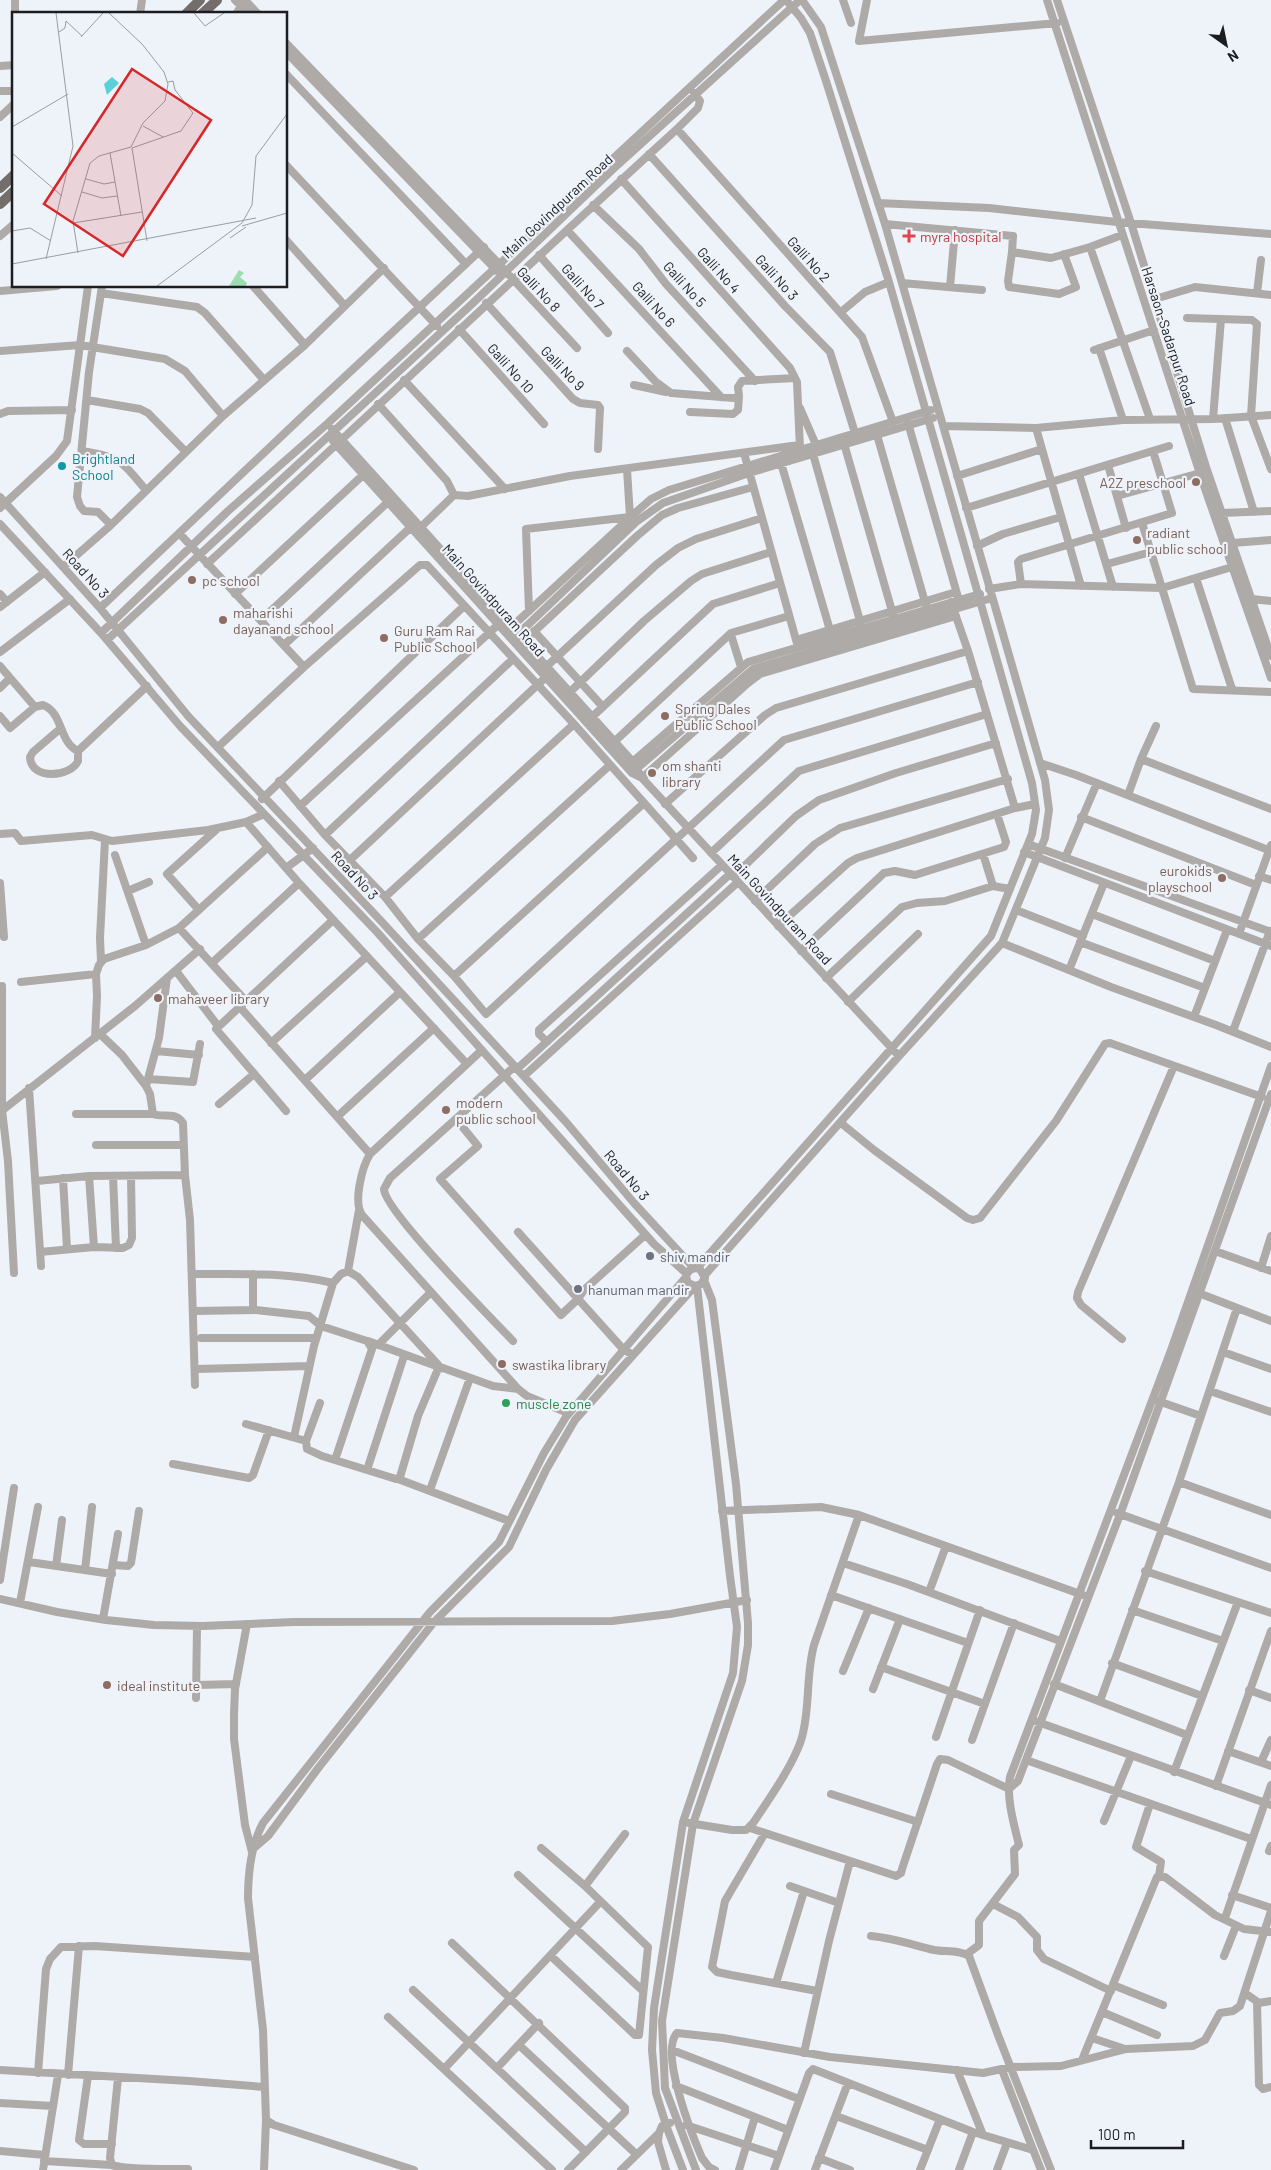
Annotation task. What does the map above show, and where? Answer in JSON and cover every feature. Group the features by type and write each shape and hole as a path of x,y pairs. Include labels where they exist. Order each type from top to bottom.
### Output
{"main road":[{"path":"188,12 200,0"},
{"path":"204,12 217,0"},
{"path":"0,188 12,177"},
{"path":"0,204 12,193"}],"street":[{"path":"141,7 148,0"},
{"path":"264,2170 266,2120 263,2030 248,1889 253,1852 264,1823 421,1622 440,1600 499,1542 548,1446 568,1414 686,1276 696,1268 991,936 1035,822 1032,783 889,282 814,45 806,27 785,0"},
{"name":"Main Govindpuram Road","path":"104,637 112,623 190,546 324,426 785,0"},
{"path":"253,1852 268,1836 325,1759 434,1622 509,1547 546,1470 570,1428 581,1413 704,1278 899,1056 1002,943 1044,838 1049,810 1045,780 885,224 821,27 801,0"},
{"name":"Main Govindpuram Road","path":"104,637 118,629 442,331 612,170 801,0"},
{"path":"843,0 851,23"},
{"path":"867,0 859,41 1054,23 1064,24"},
{"name":"Harsaon-Sadarpur Road","path":"1047,0 1117,222 1154,330 1252,599 1267,634 1271,656"},
{"name":"Harsaon-Sadarpur Road","path":"1057,0 1155,299 1200,473 1271,678"},
{"path":"242,2 255,12"},
{"path":"288,45 482,249"},
{"path":"288,54 482,249"},
{"path":"288,76 466,264"},
{"path":"207,564 339,443 513,278 677,129 698,108 700,101 689,88"},
{"path":"0,117 12,106"},
{"name":"Galli No 2","path":"677,129 862,337 894,422"},
{"name":"Galli No 3","path":"649,154 785,306 830,352 855,433"},
{"path":"288,167 442,331"},
{"name":"Galli No 4","path":"621,179 790,368 796,378"},
{"path":"878,203 989,208 1117,222 1271,234"},
{"name":"Galli No 5","path":"593,205 639,250 666,284 755,381"},
{"path":"885,224 1013,236 1009,287 1059,294 1076,288 1064,254"},
{"path":"0,236 12,226"},
{"name":"Galli No 6","path":"567,230 720,397"},
{"path":"950,287 955,230"},
{"path":"1012,252 1051,258 1090,248 1122,236"},
{"path":"288,242 345,306"},
{"path":"1090,248 1150,419"},
{"path":"100,608 482,249"},
{"name":"Galli No 8","path":"482,249 497,267 513,278 577,348"},
{"name":"Galli No 7","path":"539,255 608,333"},
{"path":"1258,293 1261,260"},
{"path":"64,567 223,416 305,345 384,268"},
{"path":"841,312 865,292 889,282"},
{"path":"902,283 982,290"},
{"path":"1155,299 1195,287 1271,295"},
{"path":"0,291 34,288"},
{"path":"2,502 68,442 88,288"},
{"path":"255,288 305,345"},
{"path":"110,525 98,512 84,511 77,501 92,347 102,290 197,307 205,313 264,380"},
{"name":"Galli No 9","path":"486,303 573,399 580,403 598,405 600,408 598,449"},
{"path":"1187,318 1252,320 1257,324 1251,416 1271,469"},
{"path":"1213,419 1221,319"},
{"name":"Galli No 10","path":"459,329 544,424"},
{"path":"1123,420 1096,349 1154,330"},
{"path":"0,351 80,345 157,357 174,363 185,371 223,416"},
{"path":"627,351 656,382 671,393"},
{"path":"690,412 733,414 738,410 740,383 796,378 800,451"},
{"path":"404,380 505,489"},
{"path":"634,385 671,393 734,398 739,396"},
{"path":"87,400 140,409 148,413 186,452"},
{"path":"797,402 816,445"},
{"path":"378,404 447,481 454,496"},
{"path":"0,414 8,411 72,410"},
{"path":"518,638 636,522 653,509 674,498 816,445 877,435 939,412"},
{"path":"943,426 1036,428 1123,420 1213,419 1271,415"},
{"path":"1225,418 1254,512"},
{"path":"421,527 454,496 468,496 570,476 744,453 800,451 813,454 843,441 855,433 894,422 908,422"},
{"path":"908,422 956,601 956,616 988,714 1015,808"},
{"name":"Main Govindpuram Road","path":"324,426 421,527 509,630 547,666 614,742 632,768"},
{"path":"1036,428 1081,586"},
{"path":"877,435 926,605"},
{"path":"843,441 893,615"},
{"name":"Main Govindpuram Road","path":"339,443 363,475 502,622"},
{"path":"966,508 1169,446"},
{"path":"957,476 1042,450"},
{"path":"82,451 117,459 124,464 145,490"},
{"path":"509,630 651,499 662,493 748,469 781,463 800,451"},
{"path":"1021,584 1019,560 1070,546 1172,512 1153,451"},
{"path":"744,453 797,643"},
{"path":"813,454 861,624"},
{"path":"781,463 831,633"},
{"path":"1108,465 1126,528"},
{"path":"626,469 630,517"},
{"path":"1117,496 1200,473"},
{"path":"1079,474 1113,587"},
{"path":"235,594 363,475"},
{"path":"518,638 534,632 636,536 662,515 678,508 753,487"},
{"name":"Road No 3","path":"2,502 100,608 188,716 265,796 516,1067 566,1122 634,1203 696,1268"},
{"path":"260,620 388,502"},
{"path":"1222,513 1271,512"},
{"path":"529,611 526,529 630,517"},
{"path":"977,546 1004,534 1061,517"},
{"path":"547,666 656,565 678,548 696,539 762,518"},
{"path":"1142,523 1192,687 1196,690 1271,692"},
{"name":"Road No 3","path":"0,524 104,637 180,726 378,932 645,1236 686,1276"},
{"path":"284,646 411,527"},
{"path":"179,533 304,667"},
{"path":"1233,543 1271,540"},
{"path":"570,692 644,621 691,581 702,574 771,552"},
{"path":"1107,564 1151,552"},
{"path":"218,747 304,667 423,564 427,565 574,724 693,858"},
{"path":"632,768 741,667 797,643 926,605 978,598 1021,584 1162,588 1232,567"},
{"path":"0,607 45,572"},
{"path":"1196,578 1232,690"},
{"path":"592,716 713,604 780,582"},
{"path":"0,594 7,602"},
{"path":"0,652 70,599"},
{"path":"1252,599 1271,601"},
{"path":"632,768 753,669 956,601"},
{"path":"256,804 464,606"},
{"path":"614,742 731,633 789,616"},
{"path":"642,778 760,674 956,616"},
{"path":"300,806 502,622"},
{"path":"534,632 603,706"},
{"name":"Main Govindpuram Road","path":"518,638 546,676 899,1056"},
{"path":"732,638 741,667"},
{"path":"665,804 765,715 776,708 968,651"},
{"path":"325,835 514,659"},
{"path":"0,666 35,707"},
{"path":"350,860 546,676"},
{"path":"0,688 10,678"},
{"path":"279,781 325,835 385,897 418,939 454,976 486,1014 784,740 978,682"},
{"path":"61,728 30,756 33,768 39,773 45,774 71,769 78,761 78,751 146,686"},
{"path":"0,716 10,728 35,707 43,705 52,710 73,749 78,751"},
{"path":"711,853 799,771 988,714"},
{"path":"385,897 574,724"},
{"path":"1128,795 1156,726"},
{"path":"524,1076 689,927 734,878 796,816 820,800 896,773 996,743"},
{"path":"1141,759 1271,809"},
{"path":"1040,763 1096,782 1270,849 1242,921 1239,934"},
{"path":"418,939 610,765"},
{"path":"755,901 815,844 840,828 1008,780"},
{"path":"1065,858 1080,817 1096,782"},
{"path":"454,976 644,803"},
{"path":"778,926 857,858 1015,808 1035,804"},
{"path":"0,834 15,833 21,841 92,835 105,840 217,829 246,822 264,814"},
{"path":"801,950 884,873 890,870 915,875 1004,847 1006,844 997,814"},
{"path":"1080,817 1256,885"},
{"path":"246,822 399,993 468,1064"},
{"path":"199,910 167,874 217,829"},
{"path":"97,1036 96,974 101,961 100,938 105,840"},
{"path":"1028,844 1270,931 1268,945 1233,1031"},
{"path":"101,961 146,945 179,928 268,847"},
{"path":"286,868 313,848"},
{"path":"1024,852 1268,945"},
{"path":"983,854 993,886"},
{"path":"115,855 146,945"},
{"path":"547,1042 539,1034 539,1030 722,865"},
{"path":"1259,876 1271,880"},
{"path":"513,1341 434,1258 388,1202 384,1195 385,1184 505,1076 547,1042 681,919 734,878"},
{"path":"128,891 148,882"},
{"path":"0,883 4,937"},
{"path":"212,963 299,883"},
{"path":"1069,970 1104,883"},
{"path":"826,978 902,907 917,903 945,901 993,886 1010,889"},
{"path":"1016,910 1082,939 1205,988"},
{"path":"1092,914 1215,961"},
{"path":"681,919 689,927"},
{"path":"218,1026 333,920"},
{"path":"179,928 212,963 271,1043 370,1154"},
{"path":"1194,1017 1227,930"},
{"path":"848,1002 918,934"},
{"path":"636,943 644,952"},
{"path":"1002,943 1271,1047"},
{"path":"1,1111 97,1036 200,949"},
{"path":"271,1043 366,957"},
{"path":"176,971 218,1026 217,1031 286,1111"},
{"path":"21,982 96,974"},
{"path":"147,1083 156,1050 167,978"},
{"path":"2,986 1,1111 8,1162 14,1273"},
{"path":"305,1080 399,993"},
{"path":"466,1032 476,1024"},
{"path":"338,1116 434,1028"},
{"path":"97,1036 122,1055 147,1083 153,1114"},
{"path":"842,1123 904,1173 966,1218 973,1220 980,1218 1048,1132 1105,1044 1110,1043 1259,1096 1270,1098 1215,1251 1196,1292"},
{"path":"147,1083 193,1082 200,1044"},
{"path":"156,1050 199,1055"},
{"path":"348,1271 359,1210 358,1200 364,1168 370,1154 482,1050"},
{"path":"1122,1339 1081,1305 1077,1298 1078,1292 1174,1066"},
{"path":"1009,1789 1018,1781 1040,1723 1111,1511 1156,1400 1196,1292 1259,1096 1271,1066"},
{"path":"219,1104 254,1074"},
{"path":"30,1088 41,1266"},
{"path":"76,1114 173,1115 183,1122 182,1145 190,1220 193,1274 196,1385"},
{"path":"456,1119 478,1146 440,1179 562,1314 578,1299 584,1290 645,1236"},
{"path":"96,1145 182,1145"},
{"path":"37,1181 89,1176 185,1175"},
{"path":"89,1176 94,1247"},
{"path":"113,1176 116,1248"},
{"path":"40,1252 94,1247 123,1248 132,1243 131,1176"},
{"path":"63,1178 67,1250"},
{"path":"359,1210 430,1293 518,1389 527,1396 568,1414"},
{"path":"518,1232 623,1349 633,1355"},
{"path":"1260,1268 1271,1236"},
{"path":"1215,1251 1271,1271"},
{"path":"696,1268 702,1271 712,1300 736,1484 747,1600 748,1645 742,1681 693,1824 662,2020 664,2086 676,2122 696,2170"},
{"path":"294,1437 316,1338 333,1282 348,1271"},
{"path":"348,1271 358,1277 441,1368"},
{"path":"193,1274 253,1274 307,1277 333,1282"},
{"path":"253,1274 254,1310"},
{"path":"686,1276 688,1283 696,1286"},
{"path":"683,2170 656,2093 652,2050 654,2008 683,1822 733,1673 738,1627 722,1512 696,1286"},
{"path":"1196,1292 1271,1321"},
{"path":"378,1345 398,1322 430,1293"},
{"path":"1100,1701 1145,1571 1179,1482 1237,1308"},
{"path":"193,1311 254,1310 309,1316 321,1326 441,1368 493,1386 518,1389"},
{"path":"201,1338 316,1338"},
{"path":"335,1460 372,1349 367,1341"},
{"path":"1223,1352 1271,1369"},
{"path":"366,1470 404,1356"},
{"path":"196,1369 309,1366"},
{"path":"398,1478 427,1393 436,1372 441,1368"},
{"path":"430,1490 470,1378"},
{"path":"1210,1391 1271,1412"},
{"path":"1156,1400 1201,1416"},
{"path":"966,1954 979,1945 979,1921 1015,1874 1014,1850 1019,1845 1013,1822 1009,1789 1012,1772 1060,1641 1084,1596 1120,1515 1156,1400"},
{"path":"320,1403 306,1441 306,1447 309,1450 393,1479 398,1478 509,1521"},
{"path":"246,1424 306,1441"},
{"path":"173,1464 249,1478 252,1476 270,1430"},
{"path":"1179,1482 1271,1515"},
{"path":"0,1580 14,1488"},
{"path":"85,1570 92,1507"},
{"path":"722,1512 821,1507 859,1515 1084,1596"},
{"path":"20,1603 38,1508"},
{"path":"114,1564 128,1566 131,1563 138,1511"},
{"path":"1111,1511 1271,1568"},
{"path":"683,1822 742,1831 750,1828 787,1767 802,1739 811,1655 859,1515"},
{"path":"56,1566 62,1520"},
{"path":"103,1619 118,1534"},
{"path":"929,1592 946,1546"},
{"path":"29,1562 112,1574"},
{"path":"843,1563 980,1610 1060,1641"},
{"path":"1145,1571 1271,1613"},
{"path":"831,1594 968,1643"},
{"path":"0,1598 103,1619 154,1625 197,1626 301,1622 612,1621 670,1614 747,1600"},
{"path":"1174,1772 1238,1602"},
{"path":"843,1671 869,1608"},
{"path":"936,1737 980,1610"},
{"path":"1132,1610 1223,1641"},
{"path":"873,1689 900,1619"},
{"path":"972,1740 1014,1623"},
{"path":"247,1624 236,1684 234,1739 245,1825 253,1852"},
{"path":"196,1698 197,1626"},
{"path":"1216,1786 1271,1631"},
{"path":"1262,1655 1271,1658"},
{"path":"1112,1663 1202,1696"},
{"path":"881,1667 985,1704"},
{"path":"196,1685 236,1684"},
{"path":"1054,1684 1187,1735"},
{"path":"1249,1690 1271,1698"},
{"path":"1031,1720 1268,1804"},
{"path":"1261,1762 1271,1740"},
{"path":"1228,1751 1271,1766"},
{"path":"1104,1821 1131,1756"},
{"path":"750,1828 850,1862 892,1875 899,1875 940,1759 948,1760 1009,1789"},
{"path":"1026,1760 1251,1839"},
{"path":"1224,1918 1251,1839 1268,1804 1271,1785"},
{"path":"831,1794 918,1822"},
{"path":"1082,2060 1159,1876 1162,1862 1136,1846 1150,1804"},
{"path":"765,1833 725,1901 712,1967 717,1972 817,1991"},
{"path":"585,1886 625,1834"},
{"path":"541,1848 585,1886 648,1948 640,2032 636,2035 551,1956"},
{"path":"804,2053 817,1991 850,1862"},
{"path":"518,1875 643,1991"},
{"path":"1159,1876 1165,1877 1210,1913 1224,1918 1236,1926 1253,1931 1268,1932"},
{"path":"790,1886 839,1903"},
{"path":"776,1983 804,1891"},
{"path":"715,2170 704,2162 689,2126 676,2086 672,2050 675,2035 681,2032 850,2060 983,2073 1011,2067 1056,2066 1126,2049 1150,2046 1188,2047 1202,2043 1220,2013 1238,2008 1268,1932 1271,1910 1232,1895"},
{"path":"444,2069 576,1930 600,1902"},
{"path":"993,1904 1018,1917 1037,1937 1037,1950 1044,1959 1112,1988 1163,2005"},
{"path":"1224,1956 1236,1926"},
{"path":"871,1936 893,1939 932,1950 966,1954 971,1959 986,2006 1051,2170"},
{"path":"452,1943 539,2023 625,2108 625,2112 568,2170"},
{"path":"38,2073 46,1965 61,1947 79,1946 255,1957"},
{"path":"68,2075 79,1946"},
{"path":"413,1990 586,2152"},
{"path":"1245,1993 1257,2002 1271,2001"},
{"path":"1257,2002 1259,2085 1263,2089 1271,2087"},
{"path":"1102,2012 1157,2035"},
{"path":"388,2018 552,2170"},
{"path":"497,2068 539,2023"},
{"path":"1092,2038 1126,2049"},
{"path":"519,2045 636,2154"},
{"path":"672,2050 799,2099"},
{"path":"774,2170 810,2070 813,2069 973,2132 1033,2150"},
{"path":"0,2070 264,2087"},
{"path":"957,2070 983,2135"},
{"path":"1002,2070 1042,2170"},
{"path":"43,2170 58,2074"},
{"path":"88,2076 79,2140 84,2144 112,2144"},
{"path":"112,2164 118,2078"},
{"path":"815,2170 848,2083"},
{"path":"676,2086 788,2130"},
{"path":"0,2103 53,2106"},
{"path":"836,2116 928,2150"},
{"path":"739,2170 754,2117"},
{"path":"920,2170 940,2118"},
{"path":"266,2120 274,2125 414,2170"},
{"path":"621,2170 666,2124 676,2122 779,2156"},
{"path":"659,2132 658,2142 666,2170"},
{"path":"959,2170 973,2132"},
{"path":"997,2170 1007,2143"},
{"path":"0,2151 44,2158 112,2164 117,2167 188,2169"},
{"path":"819,2158 850,2170"}],"place":[{"name":"myra hospital","path":"909,236"},
{"name":"Brightland School","path":"62,466"},
{"name":"A2Z preschool","path":"1196,482"},
{"name":"radiant public school","path":"1137,540"},
{"name":"pc school","path":"192,580"},
{"name":"maharishi dayanand school","path":"223,620"},
{"name":"Guru Ram Rai Public School","path":"384,638"},
{"name":"Spring Dales Public School","path":"665,716"},
{"name":"om shanti library","path":"652,773"},
{"name":"eurokids playschool","path":"1222,878"},
{"name":"mahaveer library","path":"158,998"},
{"name":"modern public school","path":"446,1110"},
{"name":"shiv mandir","path":"650,1256"},
{"name":"hanuman mandir","path":"578,1289"},
{"name":"swastika library","path":"502,1364"},
{"name":"muscle zone","path":"506,1403"},
{"name":"ideal institute","path":"107,1685"}]}
